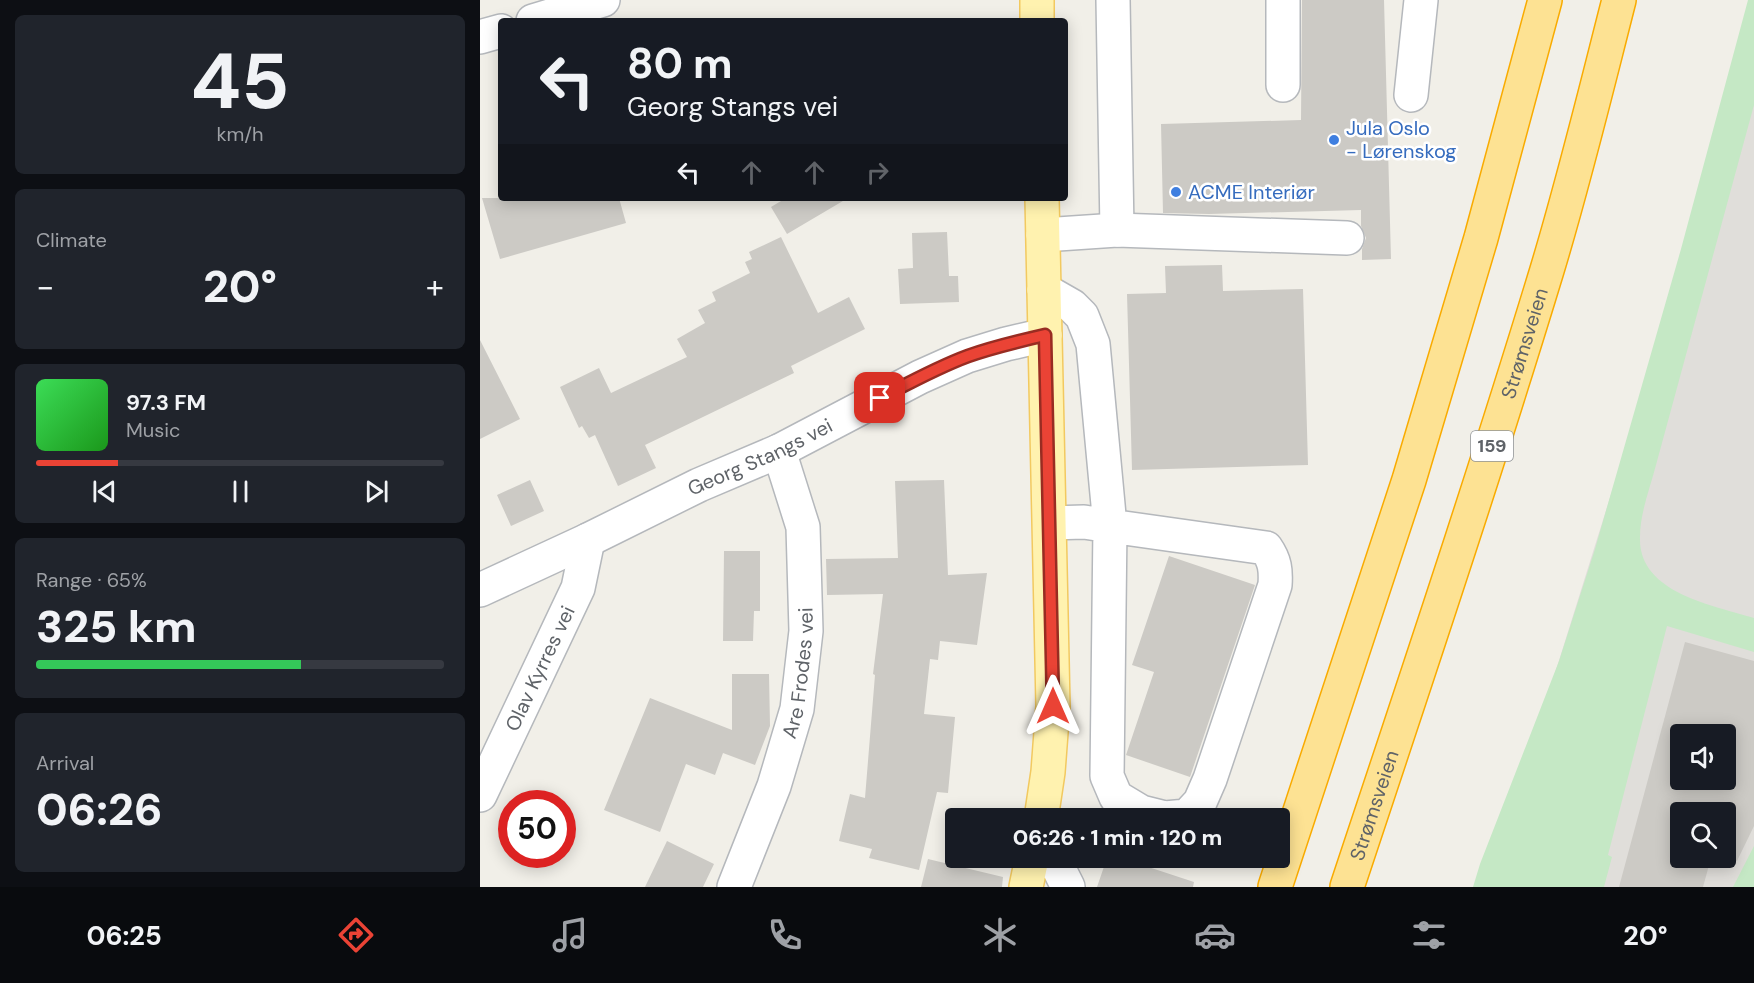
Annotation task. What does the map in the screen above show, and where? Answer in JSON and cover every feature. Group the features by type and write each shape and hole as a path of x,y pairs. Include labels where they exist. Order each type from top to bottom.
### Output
{"highway":[{"path":"1275,887 1409,480 1481,238 1545,0"},
{"name":"Strømsveien","path":"1347,887 1475,499 1544,280 1619,0"}],"main road":[{"path":"1037,0 1037,18"},
{"path":"1042,201 1053,706 1043,808"},
{"path":"1026,887 1030,868"}],"street":[{"path":"543,18 603,0"},
{"path":"1113,0 1117,230"},
{"path":"1282,0 1283,85"},
{"path":"1411,95 1421,0"},
{"path":"480,37 498,31"},
{"path":"1042,235 1117,230 1347,238"},
{"path":"1044,290 1072,306 1082,316 1093,344 1110,526 1107,776 1116,797 1141,812 1165,818 1186,816 1200,802 1210,779 1275,585 1274,560 1266,548 1110,526 1084,522 1050,524"},
{"name":"Georg Stangs vei","path":"480,590 699,485 780,452 920,377 967,356 1045,335"},
{"name":"Are Frodes vei","path":"734,887 774,786 797,709 806,631 803,527 780,452"},
{"name":"Olav Kyrres vei","path":"480,795 578,588 588,540"},
{"path":"1058,868 1068,887"}],"shaded area":[{"path":"1754,26 1754,887 1483,887 1535,737 1738,89"}],"green space":[{"path":"1748,0 1754,0 1754,105 1646,501 1640,537 1643,556 1651,571 1664,584 1699,601 1754,618 1754,652 1667,626 1608,855 1612,857 1604,887 1473,887 1559,661 1595,549 1681,249"},
{"path":"1754,846 1754,887 1733,887"}],"building":[{"path":"1302,0 1384,0 1391,259 1362,260 1362,249 1366,238 1361,226 1361,210 1163,213 1161,124 1301,120"},
{"path":"482,198 498,198 498,201 620,201 626,223 500,259"},
{"path":"781,201 843,201 787,234 771,207"},
{"path":"947,232 949,276 958,276 959,302 900,304 898,269 913,268 912,233"},
{"path":"781,237 818,313 849,297 865,329 791,366 794,373 645,445 656,468 618,486 595,435 589,438 582,426 579,428 560,387 599,368 611,393 687,357 677,339 705,323 698,310 716,301 712,292 750,273 745,262 752,259 749,252"},
{"path":"1222,265 1223,291 1303,289 1308,465 1132,470 1127,294 1166,293 1165,266"},
{"path":"480,340 520,419 480,439"},
{"path":"530,480 544,511 511,526 497,495"},
{"path":"944,480 948,575 987,573 977,645 940,641 938,660 930,659 924,714 955,717 948,793 937,792 919,870 869,858 872,849 839,841 850,794 865,798 875,675 873,674 883,594 827,595 826,559 898,558 895,481"},
{"path":"724,551 760,551 760,611 754,611 753,641 723,641"},
{"path":"1169,556 1255,585 1190,777 1126,755 1154,672 1132,665"},
{"path":"1685,642 1754,661 1754,826 1737,861 1736,802 1670,802 1670,868 1708,868 1703,887 1619,887"},
{"path":"732,674 769,674 770,726 755,765 723,753 715,775 686,764 660,832 604,810 650,698 732,730"},
{"path":"667,841 714,864 703,887 645,887"},
{"path":"928,859 945,863 945,868 966,868 1003,877 1002,887 921,887"},
{"path":"1104,868 1151,868 1194,882 1193,887 1097,887"}],"place":[{"name":"Jula Oslo - Lørenskog","path":"1334,140"},
{"name":"ACME Interiør","path":"1176,192"}],"route":[{"path":"880,398 967,356 1045,335 1053,706"}]}
